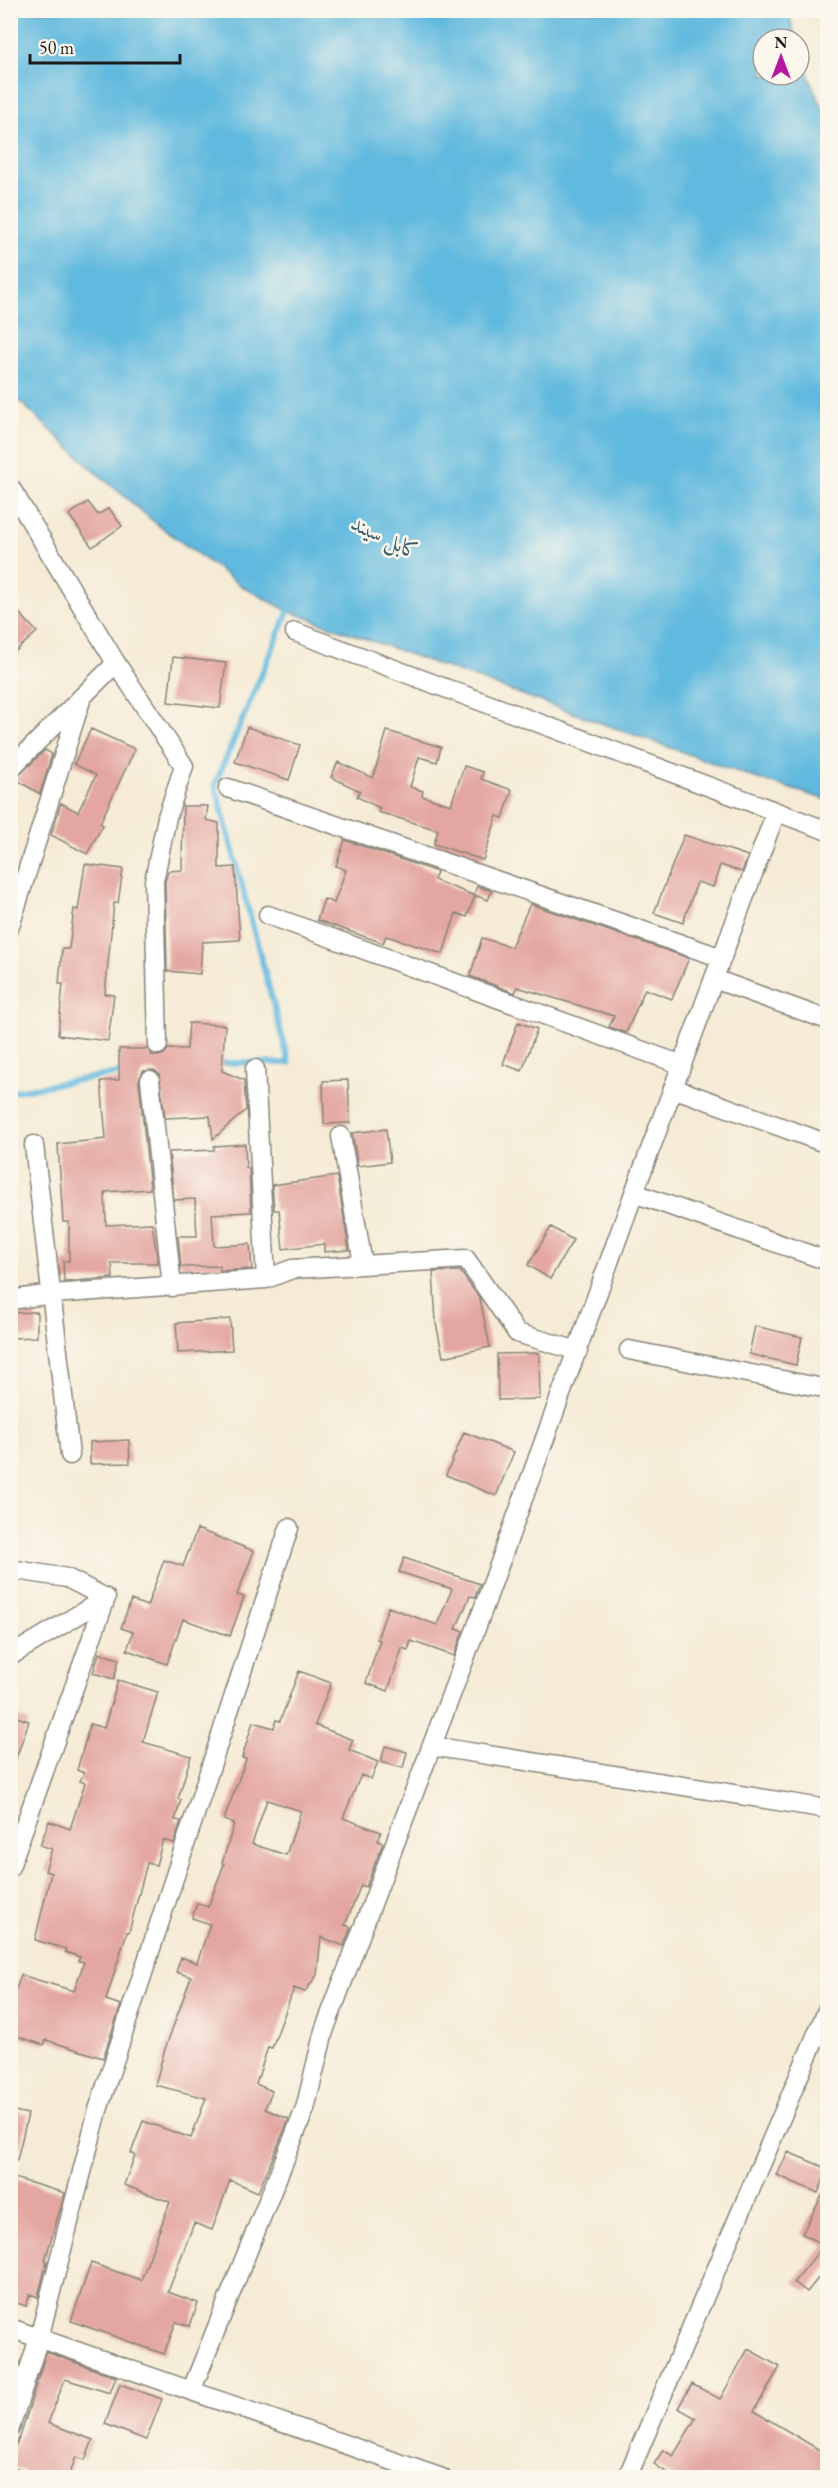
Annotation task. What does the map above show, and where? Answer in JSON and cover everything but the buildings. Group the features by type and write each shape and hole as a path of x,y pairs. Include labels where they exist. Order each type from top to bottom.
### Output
{"street":[{"path":"10,487 116,663 184,766 167,817 154,881 158,1045"},
{"path":"295,632 828,831"},
{"path":"10,769 116,663"},
{"path":"10,926 82,697"},
{"path":"228,788 722,958"},
{"path":"192,2389 305,2109 324,2031 474,1634 633,1193 776,812"},
{"path":"268,915 682,1065"},
{"path":"714,979 828,1020"},
{"path":"255,1069 266,1279"},
{"path":"150,1080 172,1287"},
{"path":"673,1088 828,1144"},
{"path":"341,1136 363,1264"},
{"path":"34,1145 70,1455"},
{"path":"633,1193 828,1261"},
{"path":"10,1300 52,1294 266,1279 292,1269 466,1259 517,1333 578,1350"},
{"path":"629,1350 828,1389"},
{"path":"10,2428 39,2338 98,2110 289,1528"},
{"path":"10,1569 67,1578 106,1598"},
{"path":"10,1656 106,1598"},
{"path":"10,1867 106,1598"},
{"path":"431,1746 828,1809"},
{"path":"627,2478 828,2008"},
{"path":"10,2328 192,2389 442,2478"}],"water":[{"name":"کابل سيند","path":"10,11 788,11 793,27 751,27 751,87 811,87 811,82 827,117 827,800 752,777 288,611 243,587 158,525 92,469 11,393"}],"waterway":[{"path":"216,1063 289,1063 215,784 291,605"},
{"path":"10,1092 125,1072"}]}
